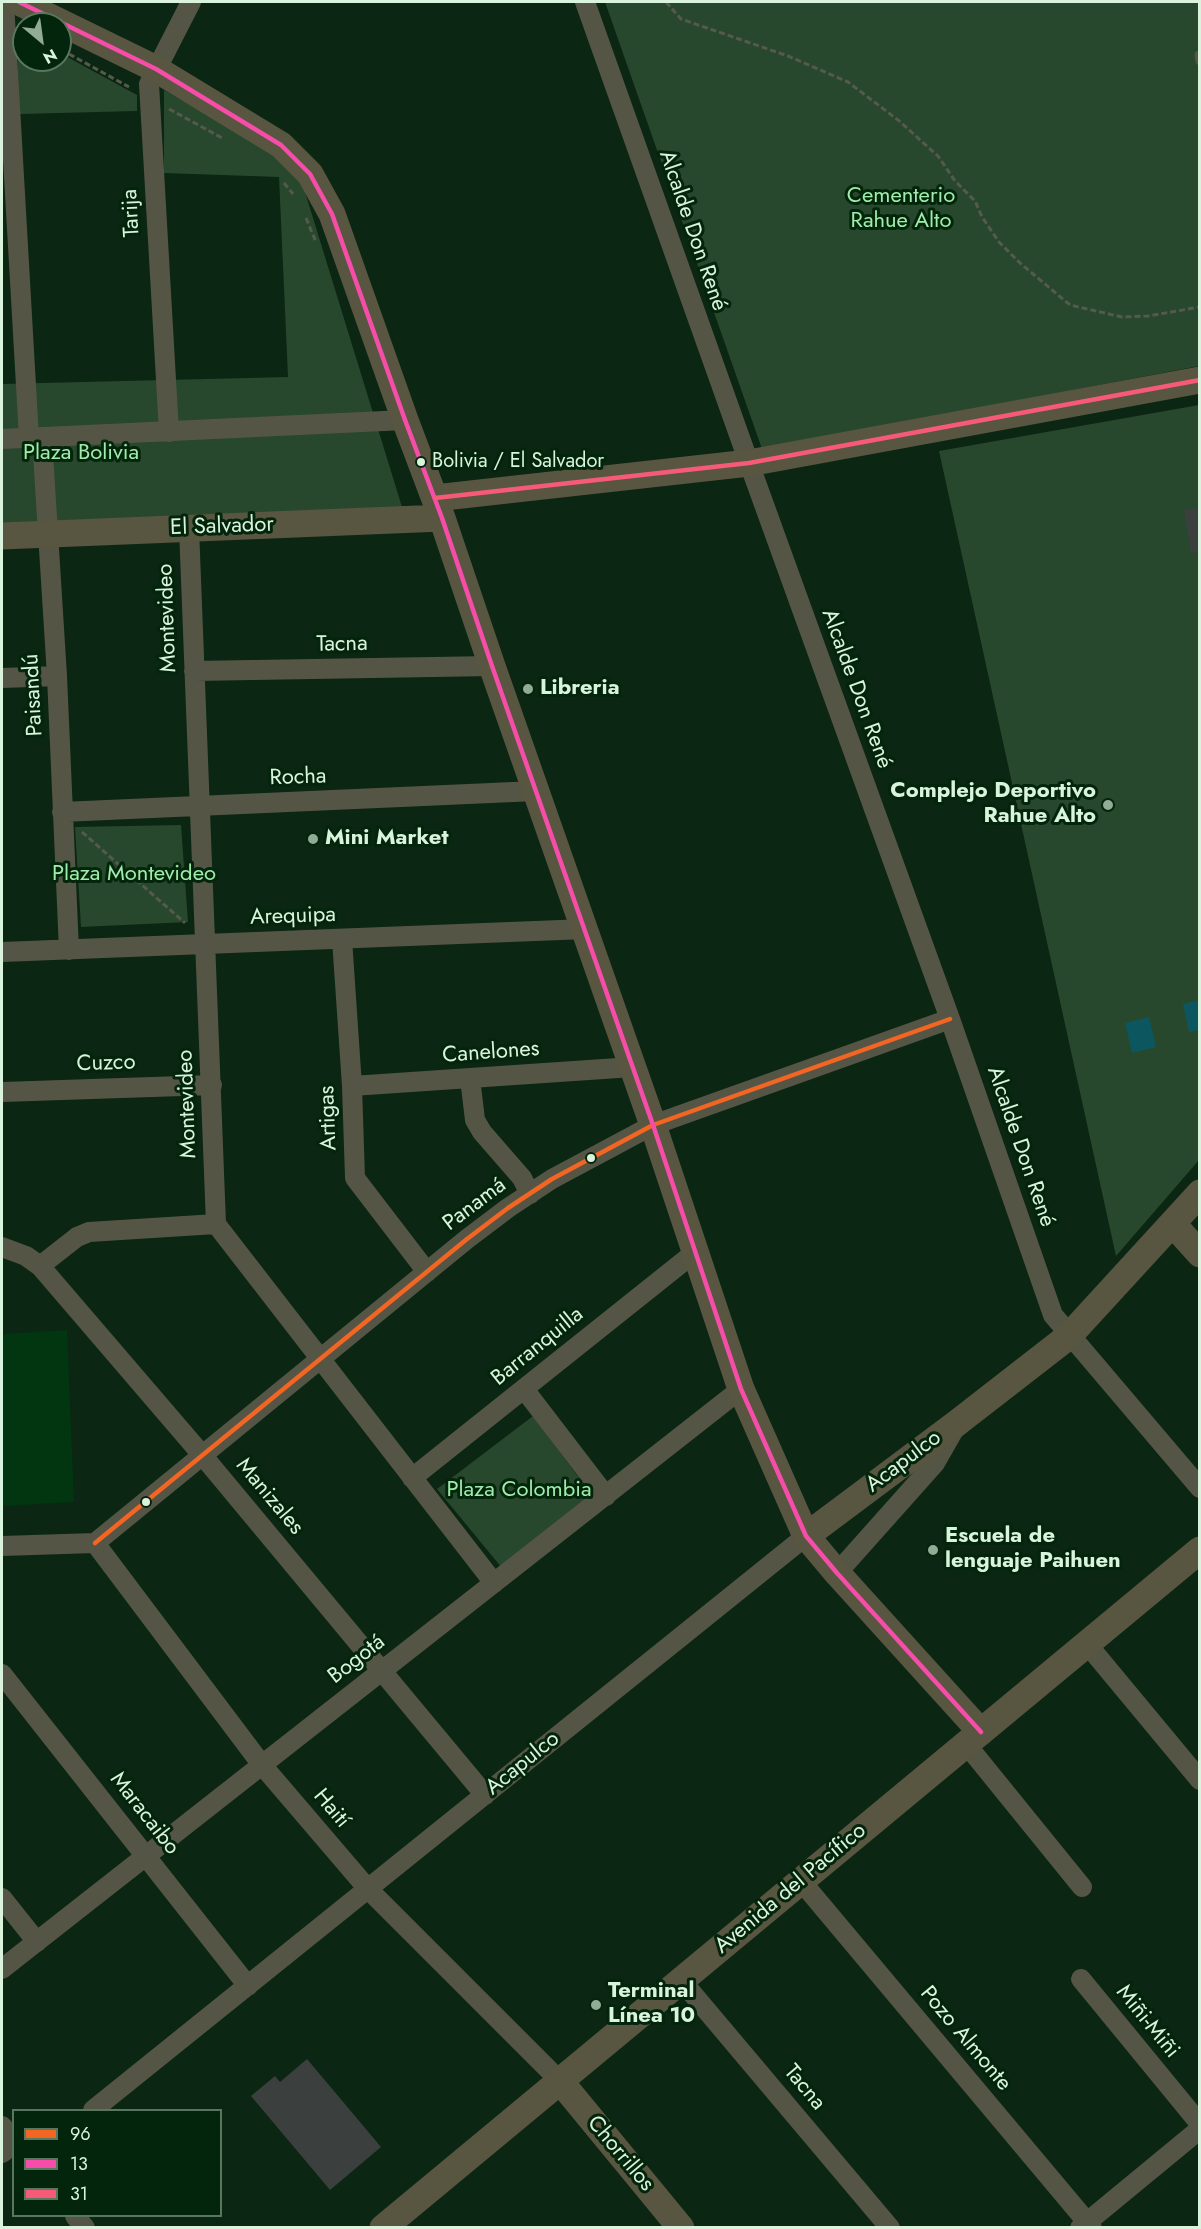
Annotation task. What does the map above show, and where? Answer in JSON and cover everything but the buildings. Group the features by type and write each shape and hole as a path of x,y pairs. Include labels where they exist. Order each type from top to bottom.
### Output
{"street":[{"name":"Paisandú","path":"4,2 6,139 36,438 49,534 69,950"},
{"path":"19,2 156,69 281,145 310,174 332,214 405,420 439,508 492,666 586,929 741,1389 806,1536 973,1738 1082,1887"},
{"name":"Tarija","path":"169,432 148,84 191,2"},
{"name":"Alcalde Don René","path":"585,2 950,1019 1053,1316 1200,1488"},
{"name":"El Salvador","path":"2,536 189,528 439,508 749,463 1200,380"},
{"path":"2,440 405,420"},
{"name":"Montevideo","path":"189,528 216,1224"},
{"name":"Tacna","path":"194,671 492,666"},
{"path":"2,678 57,676"},
{"name":"Rocha","path":"62,812 536,792"},
{"name":"Arequipa","path":"2,952 586,929"},
{"name":"Artigas","path":"342,939 352,1086 355,1178 427,1272"},
{"name":"Panamá","path":"95,1543 467,1239 530,1194 585,1160 653,1125 950,1019"},
{"name":"Canelones","path":"352,1086 633,1067"},
{"path":"470,1078 476,1120 482,1132 522,1178 530,1194"},
{"name":"Cuzco","path":"2,1092 212,1085"},
{"name":"Acapulco","path":"94,2109 806,1536 1069,1336 1200,1193"},
{"path":"40,1266 77,1237 89,1232 216,1224 494,1583"},
{"path":"1173,1224 1200,1254"},
{"name":"Manizales","path":"2,1247 26,1256 40,1266 203,1456 485,1795"},
{"name":"Barranquilla","path":"412,1478 694,1253"},
{"path":"524,1389 606,1496"},
{"name":"Bogotá","path":"2,1970 741,1389"},
{"name":"Acapulco","path":"837,1574 935,1464 957,1423"},
{"path":"2,1546 95,1543"},
{"name":"Haití","path":"95,1543 262,1765 368,1889 560,2081"},
{"name":"Avenida del Pacífico","path":"398,2223 560,2081 1200,1550"},
{"path":"1087,1644 1200,1780"},
{"name":"Maracaibo","path":"2,1674 248,1986"},
{"name":"Pozo Almonte","path":"801,1881 1087,2226"},
{"path":"2,1898 37,1942"},
{"name":"Miñi-Miñi","path":"1081,1979 1200,2124"},
{"name":"Tacna","path":"681,1980 890,2228"},
{"name":"Chorrillos","path":"560,2081 681,2228"},
{"path":"2,2126 12,2139"},
{"path":"1087,2226 1200,2129"}],"path":[{"path":"666,2 681,19 788,56 848,82 898,120 938,156 955,181 975,201 982,217 999,242 1070,305 1122,317 1148,316 1200,307"},
{"path":"72,56 229,142"},
{"path":"281,179 294,195"},
{"path":"304,212 320,252"},
{"path":"62,812 185,922 204,944"}],"shaded area":[{"path":"67,1330 74,1502 2,1506 2,1334"}],"green space":[{"name":"Cementerio Rahue Alto","path":"605,2 1199,2 1199,366 762,449"},
{"path":"72,60 137,95 137,111 19,114 18,72 72,72"},
{"name":"Plaza Bolivia","path":"164,90 275,153 301,179 402,507 2,529 2,384 288,377 279,177 164,173"},
{"name":"Complejo Deportivo Rahue Alto","path":"1199,405 1199,1160 1116,1256 939,451"},
{"name":"Plaza Montevideo","path":"181,825 188,922 81,927 75,827"},
{"name":"Plaza Colombia","path":"533,1416 594,1498 502,1568 437,1489"}],"water":[{"path":"1199,1000 1199,1030 1189,1032 1183,1004"},
{"path":"1149,1017 1156,1047 1132,1053 1125,1023"}],"transit line":[{"name":"13","path":"19,2 156,69 281,145 310,174 332,214 442,518 653,1125 741,1389 806,1536 981,1732"},
{"name":"31","path":"435,498 749,463 1200,380"},
{"name":"96","path":"95,1543 467,1239 552,1179 653,1125 950,1019"}],"place":[{"name":"Bolivia / El Salvador","path":"421,462"},
{"name":"Libreria","path":"528,689"},
{"name":"Complejo Deportivo Rahue Alto","path":"1108,805"},
{"name":"Mini Market","path":"313,839"},
{"name":"Escuela de lenguaje Paihuen","path":"933,1550"},
{"name":"Terminal Línea 10","path":"596,2005"}]}
